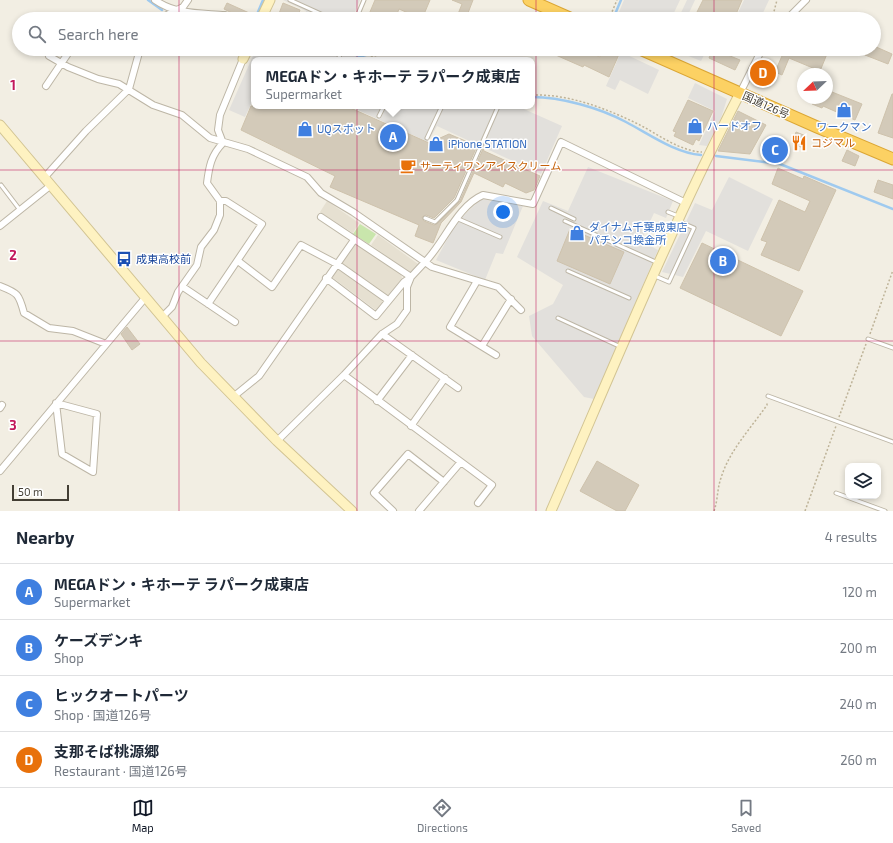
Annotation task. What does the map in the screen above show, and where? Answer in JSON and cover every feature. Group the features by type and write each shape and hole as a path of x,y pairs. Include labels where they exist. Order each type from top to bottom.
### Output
{"highway":[{"path":"529,0 556,12"},
{"name":"国道126号","path":"656,56 817,128 893,159"}],"street":[{"path":"154,0 164,7 176,11 188,12"},
{"path":"176,11 183,7 188,0"},
{"path":"264,12 270,0"},
{"path":"794,12 806,0"},
{"path":"49,56 68,67 129,89 153,105 182,115 210,138 248,149 307,177 321,193 353,212 364,222 432,267 498,287 521,310"},
{"path":"46,86 66,56"},
{"path":"0,226 20,210 47,182 86,131 129,89 138,56"},
{"path":"223,143 218,130 220,115 244,56"},
{"path":"551,511 686,203 758,56"},
{"path":"0,125 145,298 233,397 277,441 352,511"},
{"path":"277,441 344,375 382,334 396,324 407,310 407,287 411,278 425,262 456,218 477,197 483,195 533,204 560,142 686,203"},
{"path":"162,317 172,307 197,265 201,247 214,230 220,215 220,200 207,183 209,164 216,151 223,143"},
{"path":"208,304 262,224 226,201 220,200"},
{"path":"321,218 411,278"},
{"path":"233,397 259,376 354,240"},
{"path":"238,261 272,287 301,245 337,264 388,300"},
{"path":"326,278 376,316 404,282 411,278"},
{"path":"477,281 450,327 496,356"},
{"path":"0,286 13,291 20,296 24,313 49,328 73,331 106,344"},
{"path":"183,287 235,322"},
{"path":"0,471 145,298"},
{"path":"482,346 511,299"},
{"path":"382,334 458,388"},
{"path":"377,401 412,355"},
{"path":"344,375 410,426 492,485 478,503"},
{"path":"410,426 445,378"},
{"path":"56,404 97,414 93,472 62,454 56,404"},
{"path":"394,511 374,493 408,454 444,482"},
{"path":"419,511 460,462"}],"lane":[{"path":"290,0 317,12"},
{"path":"359,12 364,0"},
{"path":"379,116 382,109"},
{"path":"427,138 441,109"},
{"path":"425,218 435,222 457,200 497,109"},
{"path":"1,185 20,210"},
{"path":"551,208 574,219"},
{"path":"654,276 669,282 694,228 668,212"},
{"path":"456,218 500,237"},
{"path":"565,221 660,263"},
{"path":"568,271 629,298"},
{"path":"558,318 622,348"},
{"path":"868,339 893,348"},
{"path":"768,396 893,442"},
{"path":"836,493 885,511"}],"path":[{"path":"612,12 617,0"},
{"path":"774,12 777,0"},
{"path":"535,95 545,95 596,105 687,150 710,152"},
{"path":"805,511 893,270"},
{"path":"714,511 718,501 720,479 725,466 734,450 767,405 768,396"}],"shaded area":[{"path":"283,0 360,0 355,12 306,11"},
{"path":"624,0 680,0 674,12 619,12"},
{"path":"687,0 695,0 689,12 681,12"},
{"path":"744,0 769,0 763,12 738,12"},
{"path":"356,56 358,57 252,57"},
{"path":"619,56 629,56 659,70 648,94 620,80 615,90 606,86"},
{"path":"688,56 704,56 701,61"},
{"path":"251,60 251,104 245,117 229,110"},
{"path":"695,83 727,99 721,118 707,146 699,145 715,111 688,98"},
{"path":"356,109 524,109 562,126 541,174 437,126 428,142"},
{"path":"588,167 673,201 666,218 654,213 641,241 658,250 594,399 584,397 532,336 529,316 553,304 563,285 517,257 543,201 568,211"},
{"path":"729,177 773,199 748,251 706,231 683,277 662,272 695,203 712,210"},
{"path":"481,199 523,206 503,254 496,253 485,280 436,260 456,223"},
{"path":"327,201 359,223 353,233 320,212"},
{"path":"378,235 418,264 411,273 371,245"},
{"path":"356,244 401,274 402,278 388,297 342,263"},
{"path":"339,267 383,301 377,311 332,277"}],"green space":[{"path":"360,224 376,234 369,244 353,234"}],"building":[{"path":"375,0 430,0 425,12 406,12 399,9 398,12 370,12"},
{"path":"452,0 473,0 468,12 459,12 462,4"},
{"path":"703,0 742,0 737,12 697,12"},
{"path":"227,3 247,12 230,12 224,9"},
{"path":"283,3 300,10 299,12 280,12"},
{"path":"881,49 892,54 888,64 868,56 881,56"},
{"path":"558,56 618,56 609,77 584,65 583,67"},
{"path":"710,56 730,56 740,60 735,70 709,58"},
{"path":"782,56 826,56 821,68 813,68 789,58 782,75 775,72"},
{"path":"764,63 773,66 767,81 754,76 759,65 763,66"},
{"path":"833,92 862,104 855,120 823,106 822,108 812,104 833,104"},
{"path":"893,94 893,138 878,133"},
{"path":"688,100 713,111 699,141 696,139 693,145 674,136 676,132 673,131"},
{"path":"251,106 251,109 353,109 429,143 449,134 477,146 454,198 434,218 426,215 422,217 424,221 434,225 437,224 460,201 483,149 484,151 540,176 534,190 526,193 505,183 503,187 474,173 461,202 441,223 433,243 415,236 419,225 330,187 335,176 241,130"},
{"path":"738,111 766,125 750,154 718,151"},
{"path":"796,132 806,136 801,147 792,143"},
{"path":"768,143 784,150 780,161 763,154"},
{"path":"847,150 859,156 855,166 842,161"},
{"path":"778,168 803,179 804,176 836,190 799,271 761,255 767,242 761,240 779,200 805,212 810,201 772,184"},
{"path":"878,180 893,185 893,199 874,192"},
{"path":"570,229 624,252 610,284 557,261"},
{"path":"702,243 803,291 781,336 680,288"},
{"path":"127,327 140,344 132,350 121,334"},
{"path":"597,461 639,485 625,511 617,511 580,491"}],"waterway":[{"path":"148,0 162,10"},
{"path":"258,12 263,0"},
{"path":"616,12 621,0"},
{"path":"535,97 568,101 604,112 672,147 691,154 701,155"},
{"path":"716,156 780,164 893,209"}],"place":[{"name":"支那そば桃源郷","path":"763,73"},
{"name":"ワークマン","path":"844,110"},
{"name":"ハードオフ","path":"695,126"},
{"name":"UQスポット","path":"305,129"},
{"name":"MEGAドン・キホーテ ラパーク成東店","path":"393,137"},
{"name":"コジマル","path":"799,143"},
{"name":"iPhone STATION","path":"436,144"},
{"name":"ヒックオートパーツ","path":"775,150"},
{"name":"サーティワンアイスクリーム","path":"408,166"},
{"name":"ダイナム千葉成東店 パチンコ換金所","path":"577,233"},
{"name":"成東高校前","path":"124,259"},
{"name":"ケーズデンキ","path":"723,261"}]}
